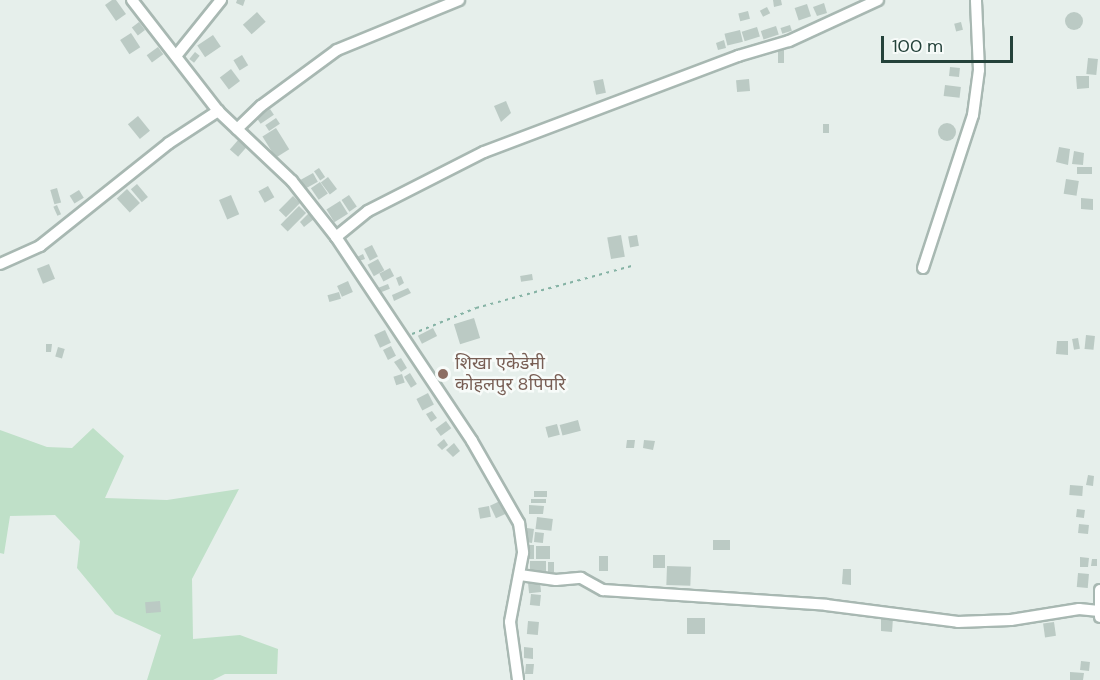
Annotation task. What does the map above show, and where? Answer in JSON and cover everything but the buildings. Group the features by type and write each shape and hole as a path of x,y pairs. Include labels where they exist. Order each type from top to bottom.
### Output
{"street":[{"path":"132,0 218,111 292,181 336,237 472,441 519,523 524,553 510,622 518,680"},
{"path":"176,56 221,0"},
{"path":"237,129 261,106 337,50 459,0"},
{"path":"336,237 368,211 484,152 728,60 789,41 878,0"},
{"path":"923,268 973,115 979,70 976,0"},
{"path":"0,264 40,246 169,143 218,111"},
{"path":"520,574 556,580 581,578 603,590 826,605 958,622 1011,620 1079,609 1100,614 1100,590"}],"path":[{"path":"403,338 476,308 632,266"}],"green space":[{"path":"93,428 124,456 105,498 167,500 239,489 192,579 193,639 240,635 278,649 277,674 225,674 213,680 147,680 161,635 115,614 77,568 80,541 55,515 10,516 4,554 0,553 0,430 47,447 72,448"}],"place":[{"name":"शिखा एकेडेमी कोहलपुर 8पिपरि","path":"443,374"}]}
